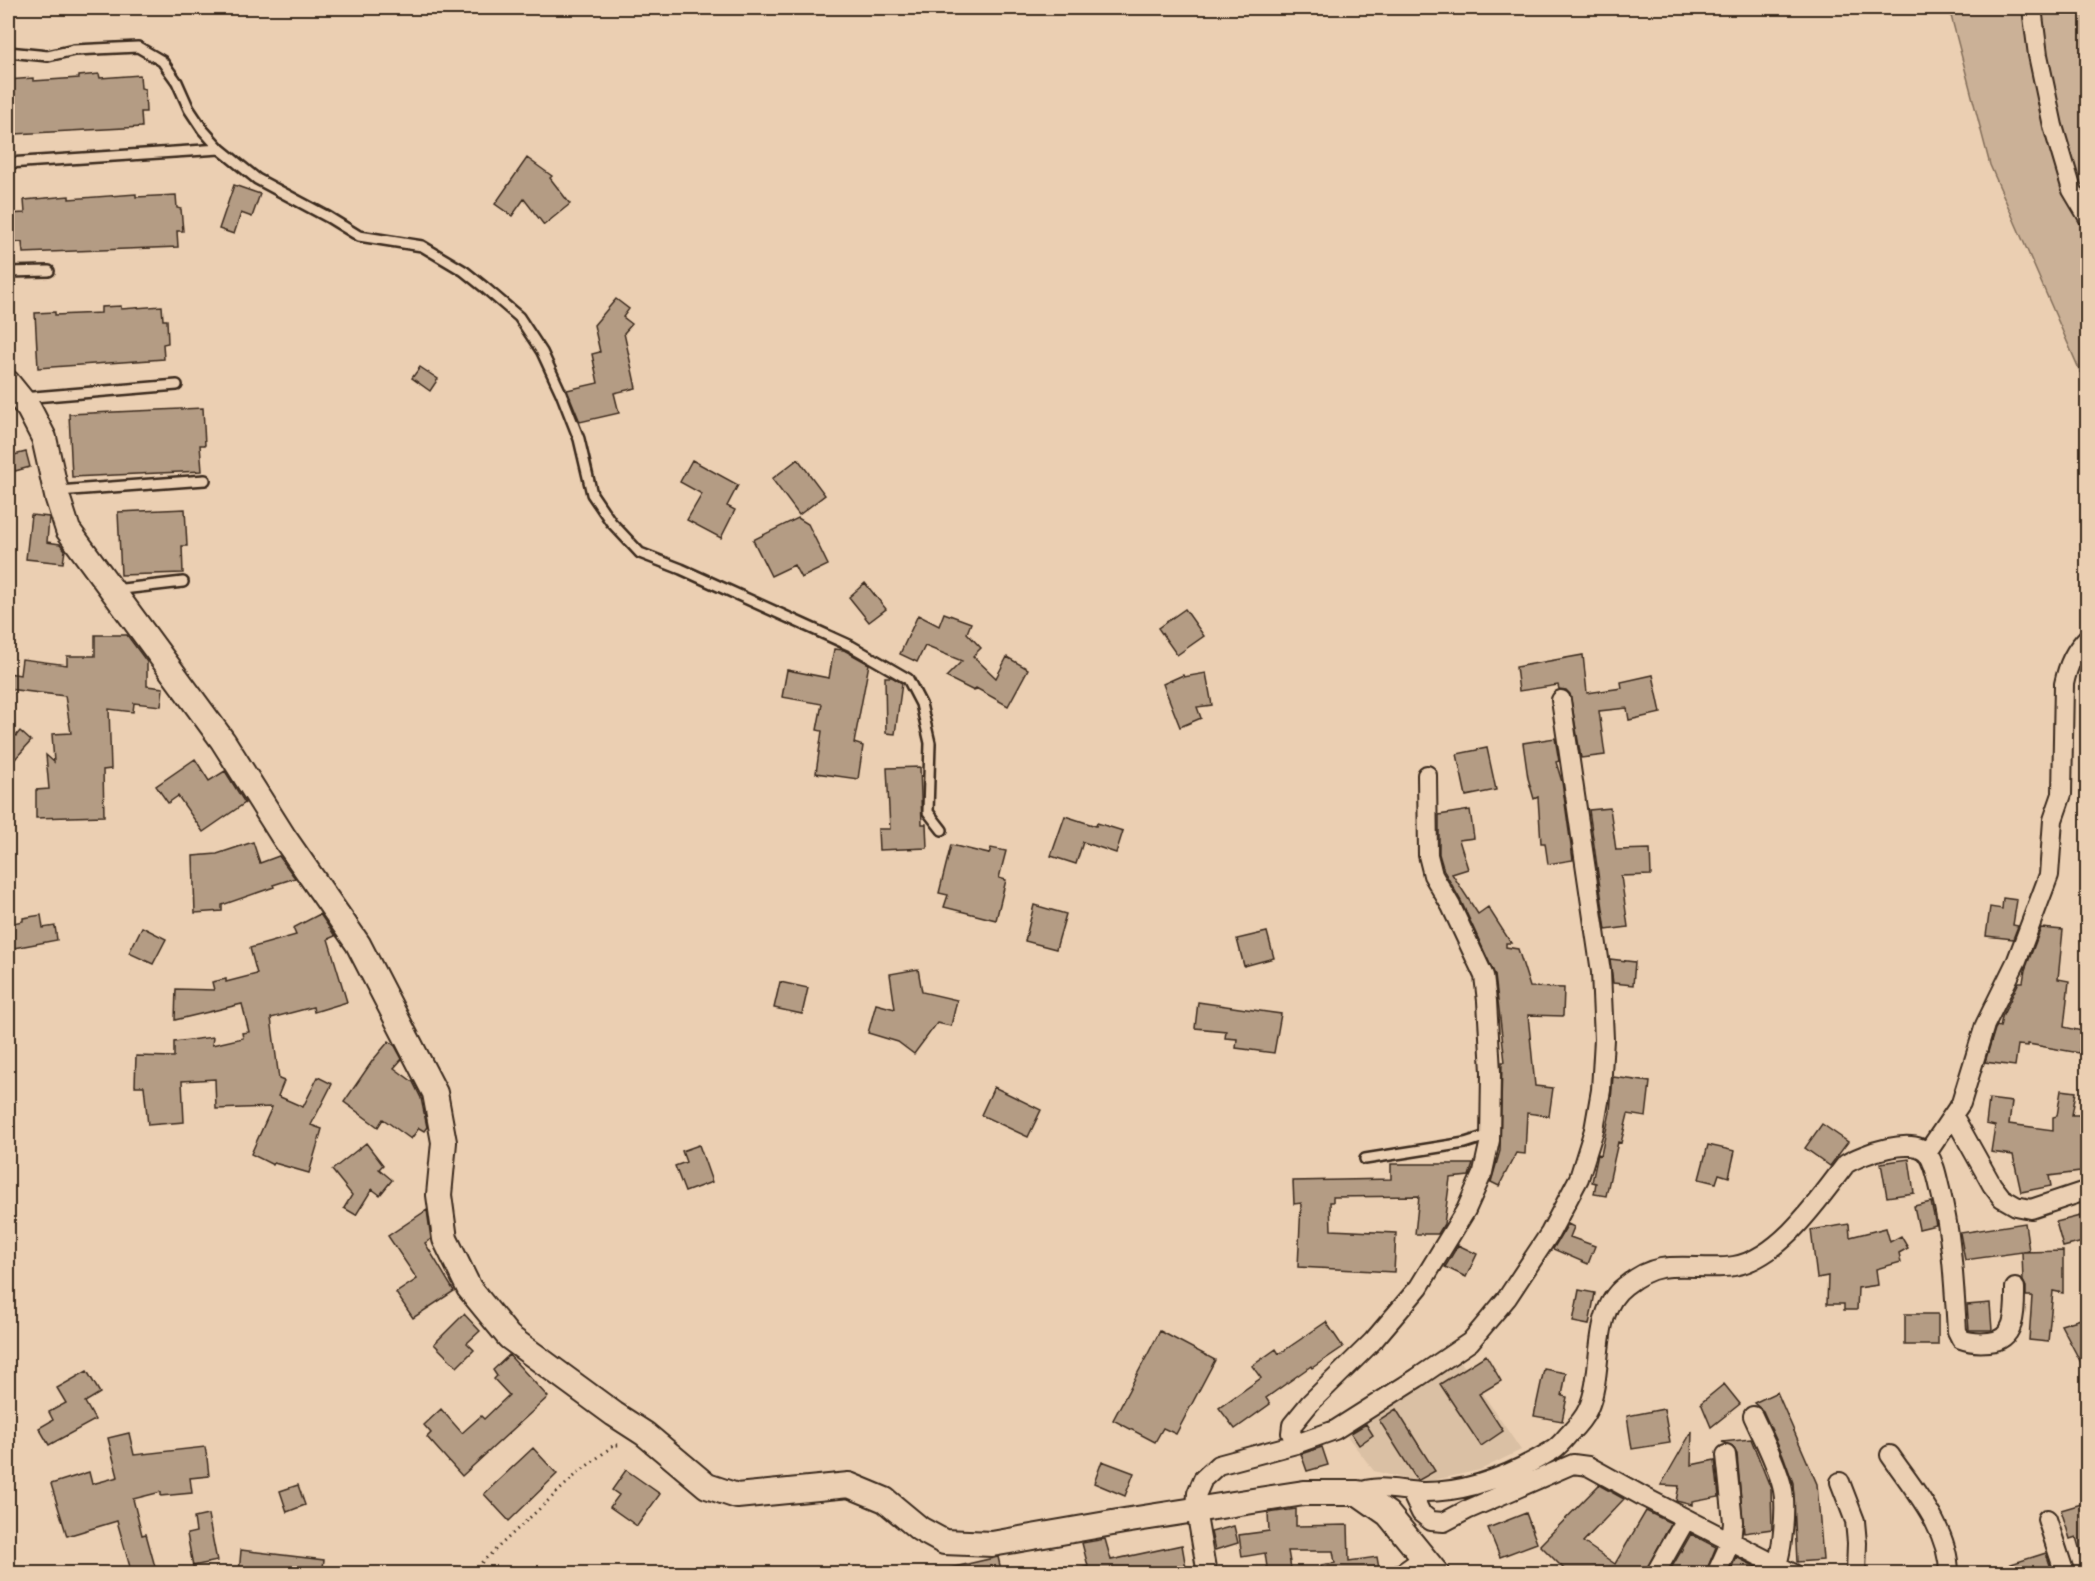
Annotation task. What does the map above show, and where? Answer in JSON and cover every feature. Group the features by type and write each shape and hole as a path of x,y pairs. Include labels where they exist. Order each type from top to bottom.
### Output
{"street":[{"path":"2032,8 2038,55 2053,126 2072,190 2088,218"},
{"path":"14,391 29,409 44,438 56,492 68,530 223,741 283,836 358,944 412,1046 435,1093 444,1142 439,1195 445,1239 469,1288 509,1337 656,1443 707,1486 737,1496 849,1485 885,1500 920,1529 944,1542 992,1544 1304,1493 1358,1493 1365,1489 1380,1488 1411,1492 1451,1491 1526,1465 1556,1448 1588,1410 1596,1383 1604,1317 1612,1300 1623,1287 1661,1268 1736,1266 1765,1253 1788,1236 1846,1164 1856,1158 1886,1149 1915,1145 1927,1153 1935,1170 1946,1211 1953,1257 1957,1331 1961,1339 1972,1343 1990,1342 1999,1341 2006,1336 2015,1312 2015,1288"},
{"path":"1927,1153 1961,1103 1985,1025 2017,960 2049,875 2054,820 2061,794 2064,684 2068,666 2076,648 2088,636"},
{"path":"1207,1574 1196,1510 1197,1494 1203,1479 1218,1465 1296,1444 1335,1430 1470,1341 1508,1298 1550,1233 1579,1178 1594,1130 1602,1090 1604,1039 1602,983 1590,885 1561,700"},
{"path":"1296,1444 1291,1432 1292,1425 1310,1403 1372,1341 1419,1287 1466,1210 1483,1172 1490,1135 1491,1072 1484,976 1451,906 1432,875 1428,855 1427,775"},
{"path":"1953,1115 1992,1185 2002,1198 2016,1206 2031,1209 2082,1192"},
{"path":"1411,1492 1421,1513 1431,1521 1444,1522 1573,1464 1588,1466 1731,1541 1782,1571 1783,1488 1753,1416"},
{"path":"1716,1574 1731,1541 1733,1522 1726,1455"},
{"path":"1890,1455 1927,1509 1942,1538 1949,1558 1949,1574"},
{"path":"1840,1482 1855,1521 1856,1574"},
{"path":"1358,1493 1388,1514 1431,1566 1401,1574"},
{"path":"1655,1574 1686,1519"},
{"path":"2047,1519 2065,1574"}],"lane":[{"path":"8,52 48,56 74,50 138,47 162,61 177,82 189,109 203,130 220,149 257,179 359,236 422,246 464,271 519,317 543,352 579,439 592,494 611,522 640,553 681,569 851,646 908,679 921,704 930,743 928,812 942,830"},
{"path":"8,163 220,149"},
{"path":"8,272 49,271"},
{"path":"14,391 177,385"},
{"path":"56,492 205,480"},
{"path":"111,590 183,582"},
{"path":"1365,1159 1465,1143 1490,1135"}],"path":[{"path":"478,1574 481,1563 579,1472 614,1445 656,1443"}],"shaded area":[{"path":"1949,8 2087,8 2087,383 1990,165"},
{"path":"1459,1359 1521,1450 1480,1470 1421,1483 1374,1471 1347,1436"}],"building":[{"path":"99,74 100,78 140,75 141,88 145,89 146,112 141,112 142,127 15,134 15,132 8,132 8,80 79,78 79,76"},
{"path":"527,158 552,176 550,178 570,204 544,225 524,199 512,216 495,204"},
{"path":"234,185 260,194 252,217 241,213 234,234 219,229"},
{"path":"136,194 136,197 176,195 177,208 181,209 183,231 177,231 178,247 23,253 22,242 8,243 8,214 25,213 24,200"},
{"path":"616,299 629,309 623,317 632,324 624,333 636,388 614,393 619,413 580,422 567,390 598,383 592,354 600,352 594,325"},
{"path":"121,306 121,309 162,306 163,320 167,320 168,343 163,344 164,359 38,368 35,313 55,312 55,315 101,313 101,307"},
{"path":"420,367 438,379 430,391 412,378"},
{"path":"203,408 205,445 200,445 202,471 72,477 69,414"},
{"path":"26,452 30,467 15,471 10,456"},
{"path":"798,459 825,495 799,515 772,479"},
{"path":"692,460 738,485 727,506 735,510 721,538 687,520 702,494 680,482"},
{"path":"185,509 187,546 182,546 183,573 121,575 118,512"},
{"path":"31,515 49,517 47,542 60,544 65,550 63,563 26,559"},
{"path":"798,518 808,524 828,565 801,578 794,565 771,576 753,540"},
{"path":"865,583 886,609 869,622 849,597"},
{"path":"1185,609 1204,636 1177,655 1158,628"},
{"path":"944,613 971,623 967,633 981,648 973,656 996,678 1007,657 1028,669 1008,706 976,688 974,691 946,677 962,661 925,646 917,662 900,654 918,615 939,626"},
{"path":"95,635 127,635 147,662 147,686 163,688 161,706 134,703 133,712 109,709 111,769 103,770 104,816 36,818 36,790 49,789 46,755 54,762 52,734 71,733 65,696 8,689 8,673 20,675 22,659 67,665 67,656 95,656"},
{"path":"834,649 844,650 869,664 854,743 863,746 858,779 816,773 822,731 817,730 822,704 782,697 787,670 829,678"},
{"path":"1583,655 1587,693 1622,688 1621,682 1653,675 1661,713 1629,720 1627,708 1599,711 1605,755 1581,758 1570,694 1566,690 1559,689 1558,685 1519,691 1516,667"},
{"path":"1206,673 1212,705 1197,707 1201,718 1180,727 1163,684 1183,675 1184,677"},
{"path":"885,677 892,677 902,683 895,734 886,733"},
{"path":"8,729 16,736 20,731 31,741 8,767"},
{"path":"1555,738 1559,761 1556,762 1562,782 1573,860 1548,864 1545,843 1541,843 1538,797 1534,799 1528,778 1523,743"},
{"path":"1487,748 1496,790 1466,796 1457,754"},
{"path":"195,759 209,781 225,771 245,803 203,832 178,796 168,803 156,786"},
{"path":"920,767 922,824 926,824 927,848 879,850 878,829 890,829 887,768"},
{"path":"1610,808 1616,850 1650,849 1651,875 1621,876 1628,927 1606,930 1589,810"},
{"path":"1470,810 1474,838 1459,840 1468,869 1452,874 1478,914 1488,907 1511,943 1506,943 1506,947 1518,949 1530,987 1564,988 1563,1016 1528,1015 1535,1086 1553,1088 1549,1116 1527,1113 1525,1154 1516,1153 1499,1186 1491,1182 1500,1151 1502,1062 1505,1062 1495,975 1461,901 1444,871 1439,854 1439,815"},
{"path":"1065,816 1096,826 1097,823 1123,831 1116,853 1083,842 1076,864 1051,856"},
{"path":"253,842 260,863 279,856 295,878 222,905 222,911 195,913 193,856 217,854"},
{"path":"951,845 989,854 991,848 1006,851 999,878 1006,880 996,920 944,907 948,895 939,893"},
{"path":"2003,898 2017,900 2013,925 2018,926 2013,939 1986,936 1990,907 2002,909"},
{"path":"1034,905 1066,914 1056,949 1025,941"},
{"path":"320,914 335,936 328,939 347,1002 314,1012 313,1007 271,1018 279,1079 284,1081 278,1096 303,1107 318,1077 332,1084 311,1125 322,1129 309,1173 274,1163 273,1165 251,1154 272,1107 216,1109 215,1079 182,1081 184,1122 148,1125 144,1086 135,1086 136,1056 174,1057 174,1042 213,1037 212,1045 243,1038 242,1033 249,1032 242,1004 175,1020 176,989 214,990 212,982 226,979 226,982 257,974 250,948 296,935 293,928"},
{"path":"41,915 43,928 55,926 57,940 8,949 8,924 23,921 23,918"},
{"path":"142,927 166,939 153,964 129,953"},
{"path":"2041,928 2063,930 2058,979 2069,981 2064,1027 2082,1031 2079,1053 2028,1044 2028,1046 2018,1045 2015,1066 1985,1062 1995,1029 1997,1026 2000,1027 2002,1017 2019,982 2023,982 2025,970"},
{"path":"1267,932 1274,958 1244,966 1237,939"},
{"path":"1610,959 1635,962 1633,985 1613,983"},
{"path":"918,969 922,992 957,1000 951,1026 937,1023 914,1054 898,1042 868,1033 876,1004 895,1009 890,974"},
{"path":"780,982 808,988 802,1014 774,1008"},
{"path":"1198,1002 1281,1014 1274,1053 1236,1048 1237,1039 1225,1038 1226,1031 1195,1028"},
{"path":"389,1041 395,1046 402,1059 394,1068 413,1082 421,1098 427,1127 424,1131 419,1128 411,1139 383,1119 378,1127 344,1102"},
{"path":"1613,1077 1650,1082 1646,1117 1628,1114 1621,1143 1618,1142 1606,1196 1594,1194 1596,1183 1592,1182 1598,1154 1601,1155 1610,1112"},
{"path":"994,1087 1041,1110 1028,1137 981,1115"},
{"path":"2061,1090 2076,1092 2072,1115 2082,1115 2084,1144 2088,1144 2088,1171 2049,1176 2051,1186 2021,1192 2013,1155 1991,1152 1995,1126 1986,1124 1989,1099 2012,1102 2009,1124 2053,1130 2053,1117 2057,1116"},
{"path":"1822,1124 1848,1142 1830,1166 1805,1148"},
{"path":"366,1143 383,1165 379,1169 392,1180 380,1195 372,1189 356,1215 344,1208 352,1195 332,1170"},
{"path":"699,1145 712,1182 685,1192 675,1166 686,1162 682,1151"},
{"path":"1708,1145 1735,1151 1729,1177 1719,1174 1716,1183 1699,1179"},
{"path":"1909,1159 1914,1193 1887,1197 1881,1163"},
{"path":"1391,1164 1473,1164 1469,1176 1450,1178 1444,1224 1438,1234 1415,1234 1419,1196 1333,1197 1333,1202 1330,1202 1331,1230 1396,1233 1394,1272 1298,1267 1301,1203 1294,1204 1293,1181 1391,1179"},
{"path":"1931,1202 1936,1225 1919,1229 1914,1206"},
{"path":"427,1210 431,1239 425,1243 454,1291 413,1318 396,1293 417,1279 388,1236"},
{"path":"2080,1216 2087,1241 2063,1247 2056,1222"},
{"path":"2025,1223 2029,1251 2023,1252 2063,1251 2063,1293 2053,1291 2048,1342 2029,1340 2032,1296 2026,1296 2022,1252 1965,1260 1960,1233"},
{"path":"1568,1224 1574,1227 1570,1237 1595,1246 1588,1264 1553,1249"},
{"path":"1849,1224 1850,1237 1886,1228 1890,1242 1901,1236 1908,1248 1899,1253 1901,1262 1876,1269 1878,1285 1858,1288 1857,1310 1844,1310 1844,1304 1827,1304 1828,1276 1817,1278 1811,1230"},
{"path":"1458,1245 1477,1254 1466,1277 1445,1267"},
{"path":"1579,1290 1595,1293 1589,1325 1573,1322"},
{"path":"1990,1303 1992,1330 1969,1330 1967,1305"},
{"path":"464,1314 480,1331 467,1343 474,1350 457,1367 434,1344"},
{"path":"1905,1314 1938,1314 1938,1345 1905,1345"},
{"path":"2081,1319 2088,1343 2088,1376 2061,1325"},
{"path":"1326,1322 1343,1347 1312,1368 1311,1366 1266,1398 1270,1404 1235,1429 1219,1408 1261,1378 1252,1366 1276,1349 1279,1354"},
{"path":"1160,1331 1215,1360 1176,1434 1163,1428 1155,1442 1113,1420"},
{"path":"509,1355 548,1397 462,1476 427,1437 431,1433 424,1425 441,1409 462,1433 481,1416 484,1419 509,1395 494,1379 497,1376 493,1370"},
{"path":"1486,1355 1501,1381 1479,1394 1503,1431 1481,1446 1440,1384"},
{"path":"1544,1369 1566,1373 1562,1396 1567,1397 1562,1421 1534,1416"},
{"path":"87,1371 100,1393 85,1402 95,1420 49,1445 39,1428 53,1420 49,1412 66,1403 57,1388"},
{"path":"1724,1384 1740,1404 1711,1427 1701,1403"},
{"path":"1777,1392 1817,1484 1823,1560 1797,1562 1793,1483 1763,1411 1754,1403"},
{"path":"1396,1409 1435,1471 1419,1480 1379,1420"},
{"path":"1664,1409 1670,1443 1632,1449 1627,1416"},
{"path":"1366,1424 1373,1435 1359,1445 1351,1433"},
{"path":"1692,1431 1691,1465 1715,1460 1719,1497 1692,1502 1692,1505 1676,1501 1679,1486 1661,1485"},
{"path":"129,1433 134,1455 205,1447 209,1476 190,1478 192,1493 161,1496 161,1492 133,1499 142,1535 146,1534 157,1574 132,1574 117,1521 67,1536 51,1484 89,1472 92,1484 118,1477 108,1438"},
{"path":"1751,1439 1771,1489 1772,1529 1744,1533 1737,1454 1731,1445 1722,1442"},
{"path":"1322,1447 1328,1465 1307,1471 1301,1454"},
{"path":"533,1448 557,1474 509,1521 484,1494"},
{"path":"1102,1461 1134,1473 1125,1496 1094,1483"},
{"path":"626,1470 660,1494 637,1526 610,1507 619,1495 612,1490"},
{"path":"298,1485 305,1505 287,1512 280,1491"},
{"path":"1599,1485 1624,1499 1583,1542 1615,1564 1646,1511 1671,1523 1644,1574 1569,1574 1540,1545"},
{"path":"2088,1502 2088,1564 2084,1565 2076,1537 2070,1539 2061,1510"},
{"path":"1296,1509 1296,1526 1348,1525 1349,1561 1377,1557 1380,1574 1322,1574 1321,1565 1335,1563 1333,1551 1288,1551 1292,1574 1268,1574 1265,1553 1242,1557 1239,1535 1269,1531 1268,1513"},
{"path":"1526,1513 1537,1543 1500,1557 1488,1528"},
{"path":"208,1515 217,1561 193,1566 187,1534 196,1532 194,1518"},
{"path":"1234,1526 1238,1543 1215,1550 1211,1532"},
{"path":"1691,1534 1716,1547 1705,1574 1668,1574"},
{"path":"1105,1539 1111,1560 1182,1545 1186,1568 1154,1574 1079,1574 1078,1569 1088,1566 1082,1543"},
{"path":"241,1550 324,1560 322,1574 239,1574"},
{"path":"2046,1553 2053,1574 1993,1574 1992,1570"},
{"path":"998,1557 1002,1574 951,1574 950,1568"},
{"path":"1736,1557 1762,1570 1762,1574 1729,1574"}]}
